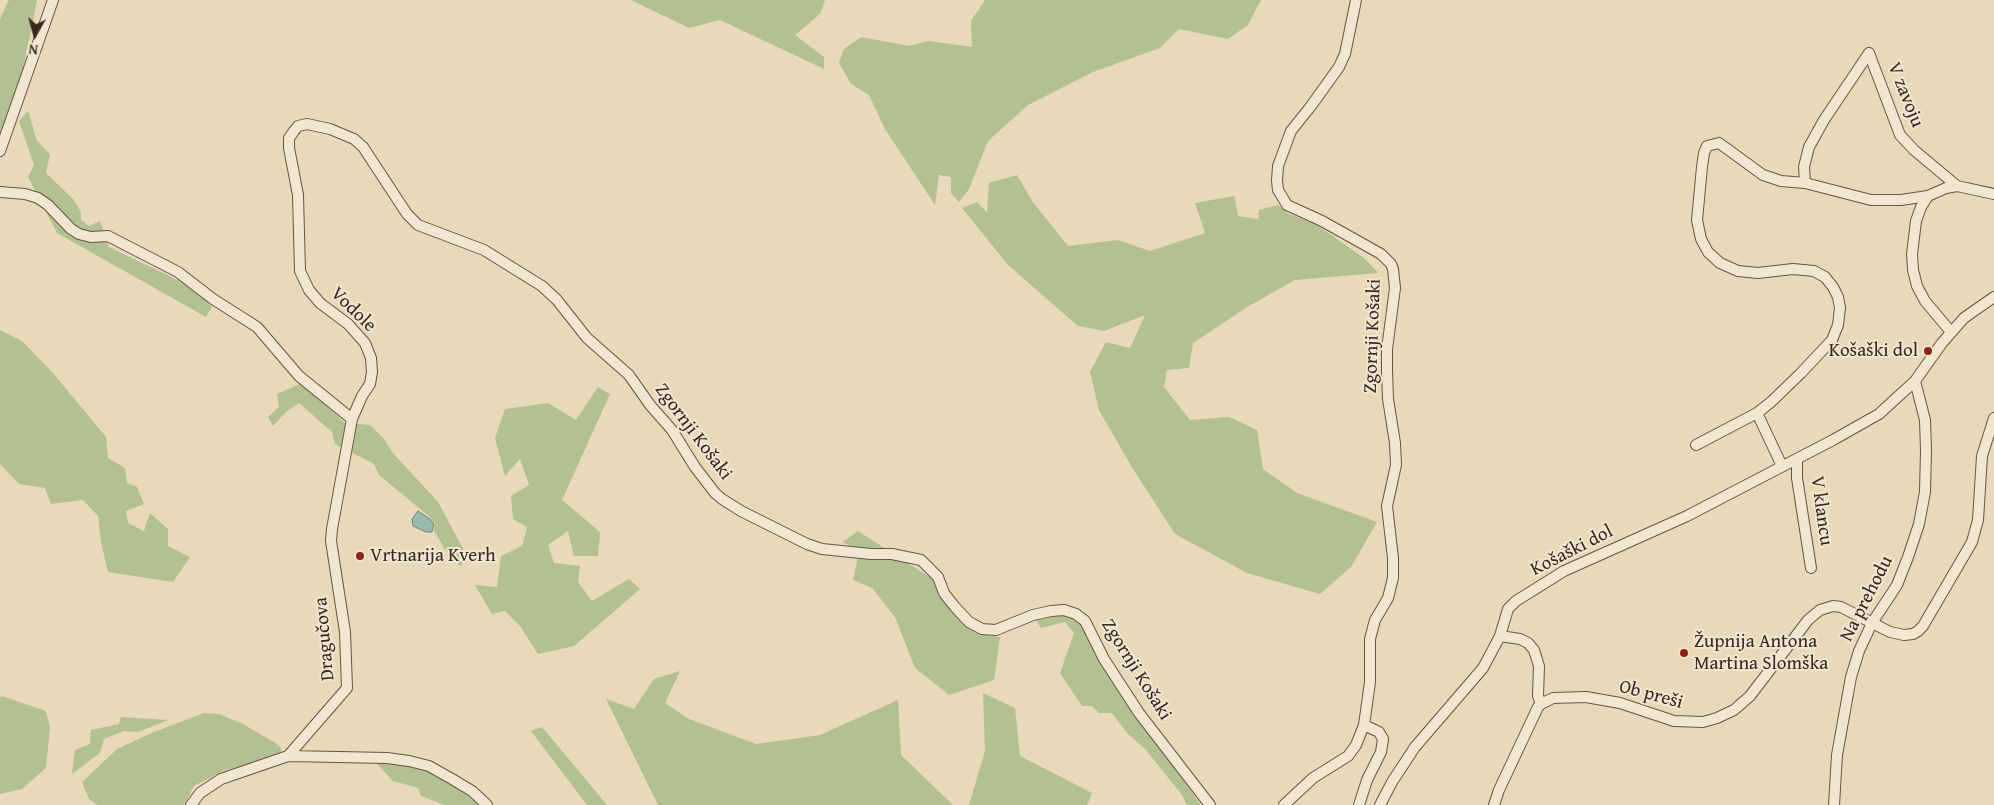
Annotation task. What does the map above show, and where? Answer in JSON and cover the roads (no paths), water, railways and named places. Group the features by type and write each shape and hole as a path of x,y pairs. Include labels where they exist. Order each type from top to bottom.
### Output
{"street":[{"path":"0,151 53,0"},
{"name":"Zgornji Košaki","path":"1284,805 1313,778 1348,756 1356,745 1364,725 1370,682 1370,639 1375,620 1388,598 1393,578 1393,558 1387,506 1396,465 1396,454 1388,400 1387,371 1395,277 1391,264 1381,254 1322,220 1287,205 1282,199 1277,182 1278,166 1283,148 1291,131 1339,67 1344,54 1356,0"},
{"name":"V zavoju","path":"1805,183 1804,167 1810,147 1824,120 1869,53 1900,135 1914,150 1957,186 1994,194"},
{"name":"Vodole","path":"352,418 370,384 372,372 371,358 365,343 348,324 320,303 309,290 300,271 298,194 289,148 290,138 294,131 298,126 307,124 330,129 354,139 363,146 407,214 418,225 445,235"},
{"path":"1696,445 1757,413 1772,402 1832,340 1838,325 1839,302 1833,286 1825,277 1814,271 1793,269 1758,273 1738,271 1720,263 1708,252 1697,220 1704,153 1708,146 1719,143 1763,175 1781,180 1805,183 1871,200 1894,201 1928,196 1946,188 1957,186"},
{"path":"0,192 25,194 38,198 48,205 71,229 87,237 108,236 178,272 257,327 299,376 352,418"},
{"path":"1928,196 1921,207 1916,221 1912,254 1913,270 1917,286 1925,301 1951,332"},
{"name":"Zgornji Košaki","path":"445,235 484,250 547,291 557,300 586,338 629,375 672,430 714,493 741,511 806,544 822,549 892,554 921,560 938,577 944,592 955,607 969,622 982,629 996,630 1033,614 1051,611 1064,610 1076,614 1085,621 1104,659 1139,713 1210,805"},
{"name":"Košaški dol","path":"1380,805 1392,782 1415,747 1483,668 1500,636 1508,608 1516,601 1564,571 1687,516 1879,414 1914,381 1933,354 1964,318 1994,298"},
{"name":"Na prehodu","path":"1834,805 1837,755 1851,677 1872,623 1897,585 1919,524 1925,492 1926,450 1924,420 1914,381"},
{"path":"1757,413 1782,466"},
{"name":"Dragučova","path":"288,756 346,688 345,632 331,541 352,418"},
{"name":"Ob preši","path":"1541,704 1553,698 1586,697 1620,703 1674,721 1703,722 1734,710 1750,696 1770,673 1808,620 1820,610 1833,606 1840,607 1890,632 1904,635 1913,634 1923,626 1972,542 1978,520 1982,456 1994,418"},
{"name":"V klancu","path":"1797,459 1797,478 1811,568"},
{"path":"1494,805 1517,751 1541,704 1538,696 1539,666 1534,650 1528,643 1520,639 1500,636"},
{"path":"1358,805 1367,780 1381,752 1383,740 1379,732 1364,725"},
{"path":"192,805 200,793 221,779 288,756 387,758 409,761 428,766 452,779 487,805"}],"place":[{"name":"Košaški dol","path":"1928,351"},
{"name":"Vrtnarija Kverh","path":"360,556"},
{"name":"Župnija Antona Martina Slomška","path":"1684,653"}]}
